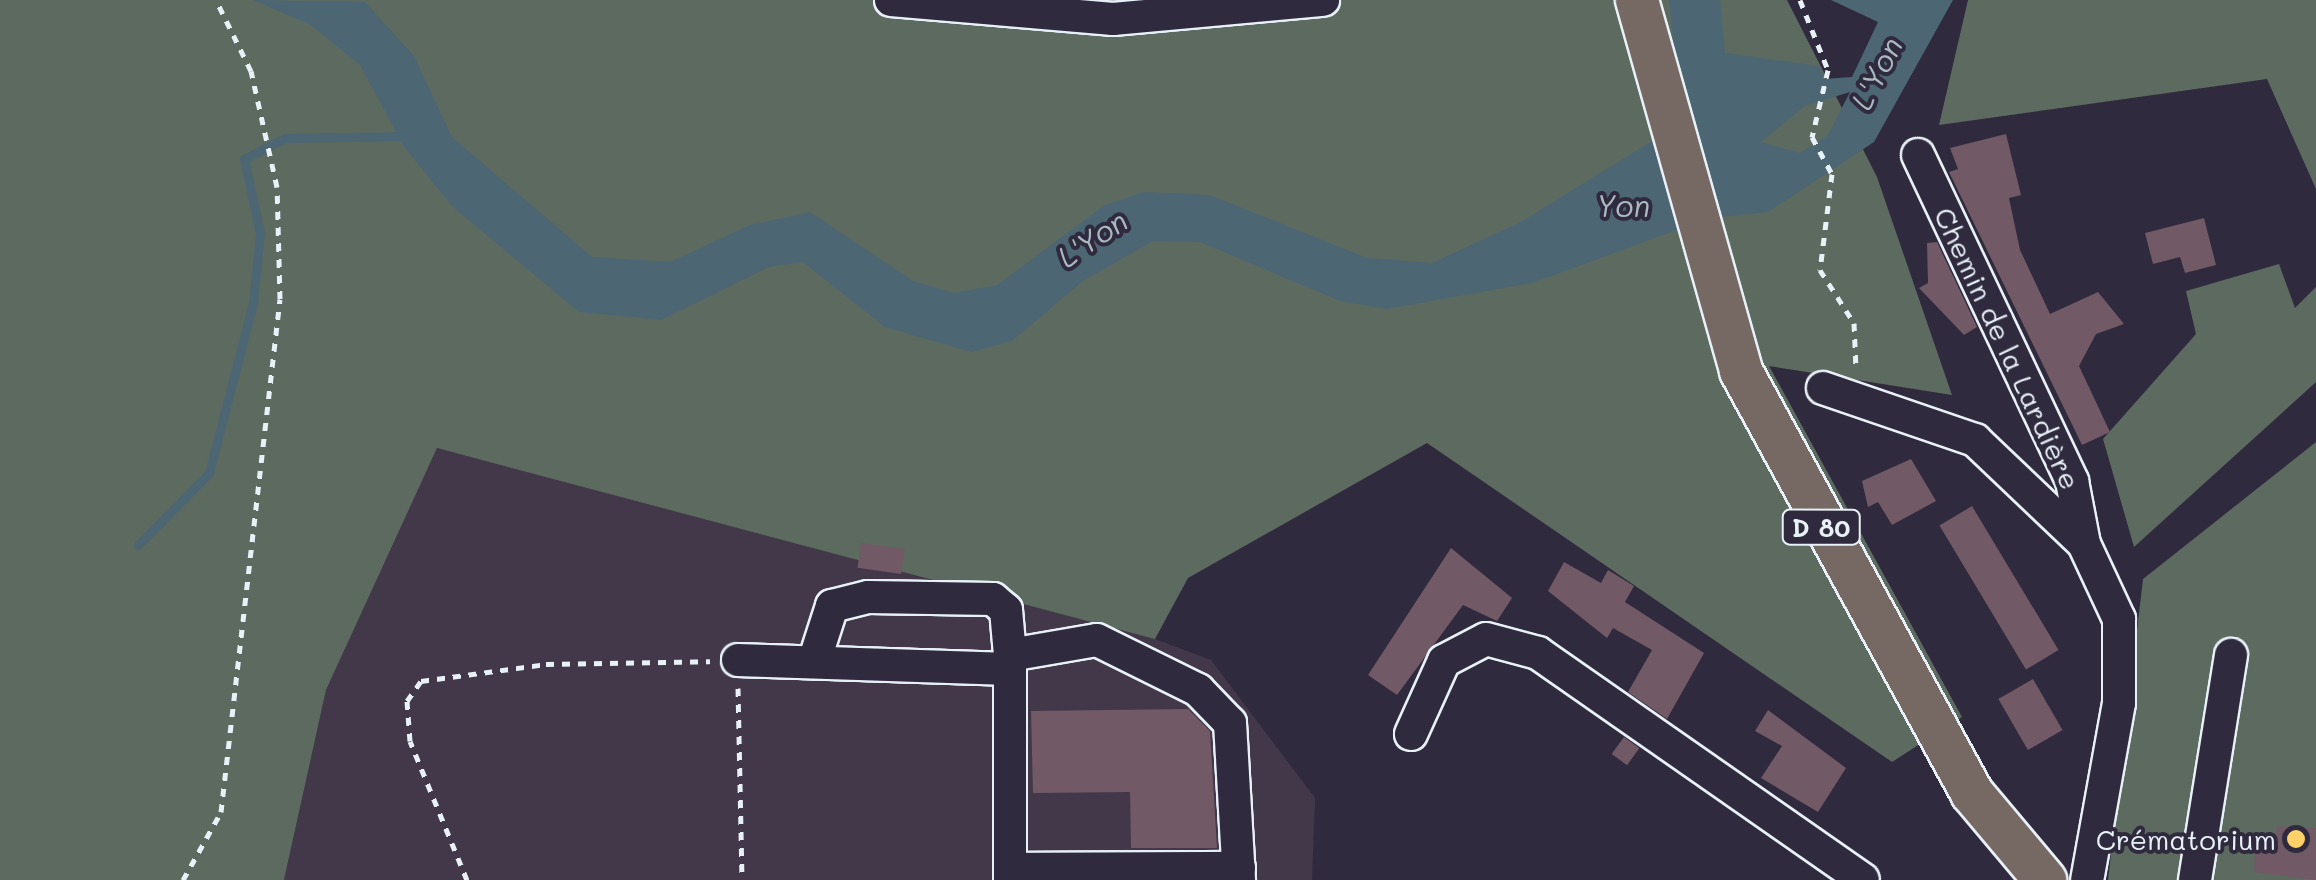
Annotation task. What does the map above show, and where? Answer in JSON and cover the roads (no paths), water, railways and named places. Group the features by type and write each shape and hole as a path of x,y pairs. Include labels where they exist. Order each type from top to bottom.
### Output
{"main road":[{"name":"D 80","path":"1637,0 1666,129 1741,371 1785,464 1972,794 2002,880"},
{"name":"D 80","path":"1972,794 2045,880"}],"street":[{"path":"891,0 1113,19 1323,0"},
{"name":"Chemin de la Lardière","path":"1918,154 2072,481 2084,544 2118,620 2124,660 2087,880"},
{"name":"Chemin de la Lardière","path":"1837,392 1975,440 2084,544"},
{"path":"738,660 814,662 1009,662 1096,640 1198,690 1230,722 1239,874 1010,874 1009,662 1006,610 992,599 868,597 832,606 814,662"},
{"path":"1411,734 1444,662 1486,640 1538,653 1863,880"},
{"path":"2196,880 2231,655"},
{"path":"2061,880 2093,842"}],"water":[{"name":"Yon","path":"253,0 365,2 414,56 452,137 592,257 670,262 750,225 810,212 913,281 954,293 997,285 1105,205 1144,192 1210,195 1367,258 1432,263 1519,223 1652,141 1683,136 1669,0 1720,0 1725,53 1819,66 1824,79 1852,77 1878,22 1831,0 1953,0 1874,142 1768,212 1710,218 1532,283 1387,309 1340,301 1200,242 1153,241 1083,281 1012,341 972,352 885,327 803,262 769,267 661,320 579,312 453,207 405,148 360,65 311,25","holes":["1850,92 1828,135 1800,153 1761,142 1805,106"]}],"waterway":[{"path":"138,545 209,473 253,303 260,233 244,159 285,138 408,136"}],"place":[{"name":"Crématorium","path":"2296,839"}],"water label":[{"name":"L'Yon","path":"1876,73"},
{"name":"L'Yon","path":"1092,238"}]}
